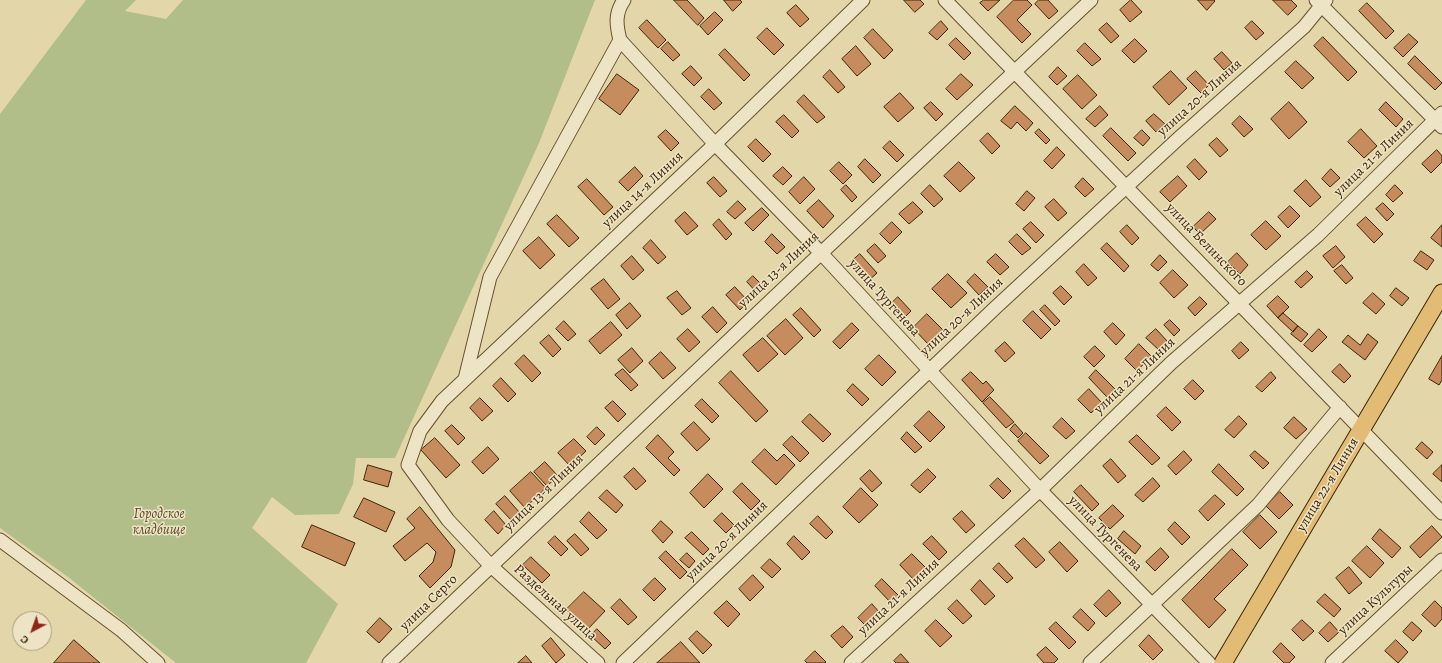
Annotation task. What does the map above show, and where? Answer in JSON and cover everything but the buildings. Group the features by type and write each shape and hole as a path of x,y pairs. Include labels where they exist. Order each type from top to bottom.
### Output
{"main road":[{"name":"улица 22-я Линия","path":"1223,663 1362,429 1439,304"}],"street":[{"name":"улица 14-я Линия","path":"442,401 715,144 864,0"},
{"name":"улица Белинского","path":"945,0 1442,513"},
{"name":"улица 13-я Линия","path":"491,566 821,253 1091,0"},
{"path":"465,379 490,277 620,40 615,22 622,2"},
{"path":"1321,2 1440,120"},
{"name":"улица 20-я Линия","path":"623,663 928,370 1126,187 1304,27 1321,2"},
{"name":"улица Тургенева","path":"620,40 715,144 821,253 1040,490 1209,663"},
{"name":"улица 21-я Линия","path":"851,663 1040,490 1171,363 1318,235 1440,120"},
{"name":"Раздельная улица","path":"442,401 420,432 408,466 448,520 491,566 598,663"},
{"path":"1090,663 1153,606 1258,505 1340,407"},
{"path":"0,540 121,630 158,663"},
{"name":"улица Культуры","path":"1332,663 1442,560"},
{"name":"улица Серго","path":"389,663 491,566"}],"green space":[{"name":"Городское кладбище","path":"86,0 136,0 125,11 166,19 183,0 595,0 539,143 395,458 356,458 353,484 339,514 295,515 272,497 252,528 338,604 306,663 176,663 68,577 0,528 0,114"}]}
